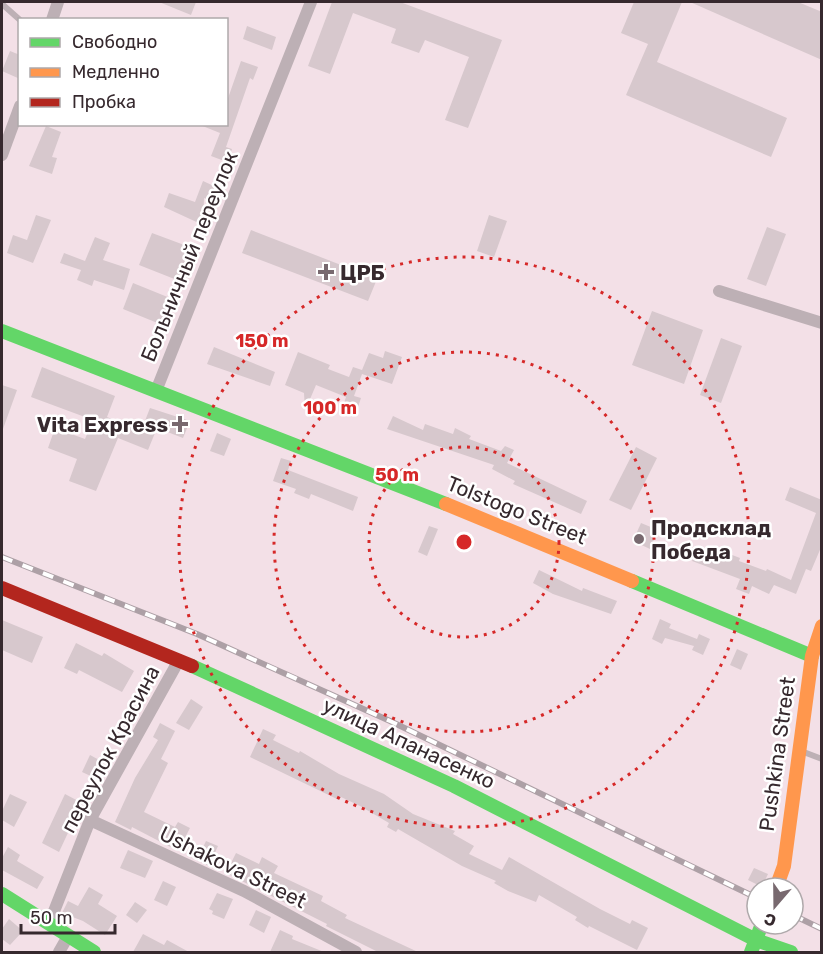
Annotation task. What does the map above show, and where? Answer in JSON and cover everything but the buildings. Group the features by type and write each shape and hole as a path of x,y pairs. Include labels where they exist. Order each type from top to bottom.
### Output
{"main road":[{"name":"Tolstogo Street","path":"2,331 557,548 812,656"},
{"name":"улица Апанасенко","path":"2,588 179,660 454,786 754,946 790,952"},
{"name":"Pushkina Street","path":"780,876 784,866 812,656 822,626"},
{"path":"2,894 68,938 94,952"}],"street":[{"path":"53,18 58,2"},
{"name":"Больничный переулок","path":"156,391 311,2"},
{"path":"2,155 5,133 18,110"},
{"path":"719,291 822,323"},
{"name":"переулок Красина","path":"49,924 90,820 179,660"},
{"name":"Ushakova Street","path":"90,820 244,891 356,952"},
{"path":"59,952 68,938"}],"lane":[{"path":"2,4 18,18"},
{"path":"798,749 822,759"}],"railway":[{"path":"2,557 197,634 390,721 745,892"},
{"path":"805,921 822,929"}],"traffic: fast":[{"path":"2,331 446,504"},
{"path":"632,581 812,656"},
{"path":"192,666 454,786 756,940 791,952"},
{"path":"2,894 94,952"},
{"path":"751,952 757,936"}],"traffic: slow":[{"path":"446,504 632,581"},
{"path":"780,876 784,866 812,656 822,626"}],"traffic: jam":[{"path":"2,588 192,666"}],"place":[{"name":"ЦРБ","path":"326,272"},
{"name":"Vita Express","path":"180,424"},
{"name":"Продсклад Победа","path":"639,539"}]}
